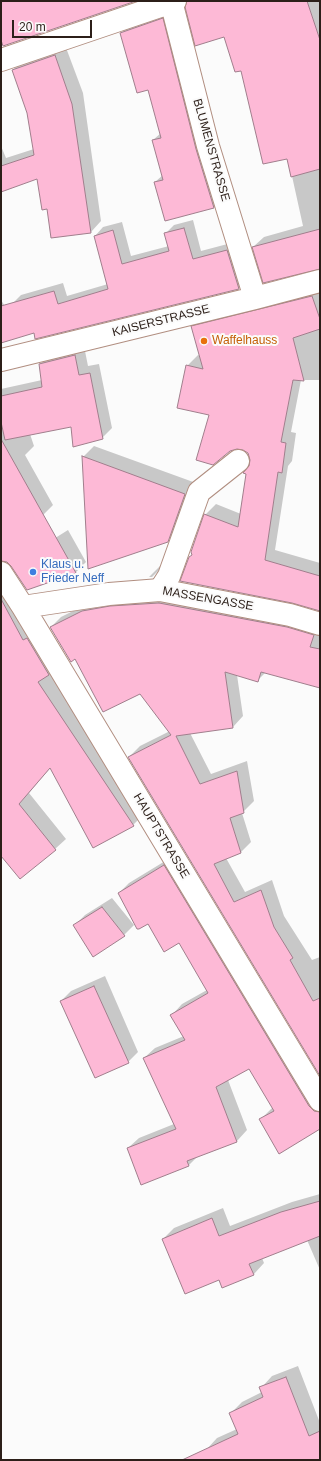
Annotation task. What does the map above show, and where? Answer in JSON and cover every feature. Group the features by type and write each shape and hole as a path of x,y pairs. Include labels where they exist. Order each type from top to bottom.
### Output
{"street":[{"path":"1,60 172,1"},
{"name":"BLUMENSTRASSE","path":"172,1 208,146 255,298"},
{"name":"KAISERSTRASSE","path":"1,360 320,281"},
{"path":"160,590 169,576 199,492 238,461"},
{"name":"HAUPTSTRASSE","path":"1,573 23,607 320,1100"},
{"name":"MASSENGASSE","path":"23,607 109,594 160,590 290,615 320,624"}],"building":[{"path":"1,1 136,1 3,46 1,40"},
{"path":"187,1 307,1 320,40 320,169 291,177 287,159 263,164 241,71 235,72 224,37 195,46 185,7"},
{"path":"163,18 196,149 214,208 165,221 154,182 163,180 152,140 161,138 148,90 137,93 120,33"},
{"path":"55,55 72,104 91,233 51,238 47,209 42,210 37,179 1,192 1,166 34,155 27,113 12,70"},
{"path":"184,228 193,259 227,250 239,289 35,339 34,333 1,343 1,306 54,291 58,304 108,289 94,236 113,230 122,264 169,251 164,233"},
{"path":"320,229 320,269 263,283 252,247"},
{"path":"312,296 320,319 320,329 293,338 304,381 293,380 281,442 286,443 282,473 278,472 265,560 320,576 320,611 292,603 180,581 189,557 192,555 191,552 204,514 238,527 246,474 243,473 249,466 250,460 248,453 237,449 230,451 213,465 196,460 209,415 177,408 186,365 203,369 191,326"},
{"path":"75,355 79,375 90,373 103,439 73,447 71,427 5,440 1,422 1,396 42,387 39,364"},
{"path":"1,439 76,573 27,590 11,566 7,562 1,561"},
{"path":"82,456 185,494 168,542 88,569"},
{"path":"1,599 23,640 27,638 49,675 38,682 134,826 93,848 50,768 19,804 56,850 20,879 1,856"},
{"path":"159,603 287,627 314,635 310,647 320,649 320,688 261,672 258,682 225,672 233,728 176,736 200,784 237,771 244,813 230,818 241,853 214,864 234,902 261,890 274,927 293,958 290,960 313,1001 320,998 320,1076 128,757 171,735 140,694 103,712 75,659 71,662 50,627 82,611 110,606"},
{"path":"164,865 309,1106 314,1111 320,1112 320,1129 279,1154 259,1119 274,1111 249,1069 216,1087 237,1142 187,1161 189,1166 141,1185 127,1148 176,1129 143,1058 185,1040 170,1015 208,993 179,943 164,952 148,924 137,929 118,893"},
{"path":"102,907 125,936 93,957 73,925"},
{"path":"94,986 129,1063 95,1078 60,1001"},
{"path":"320,1201 320,1236 249,1264 254,1275 222,1288 219,1280 185,1294 162,1239 212,1218 219,1236 281,1212"},
{"path":"286,1377 309,1436 320,1431 320,1460 182,1460 238,1434 229,1413 263,1397 259,1387"}],"place":[{"name":"Waffelhauss","path":"204,341"},
{"name":"Klaus u. Frieder Neff","path":"33,572"}]}
